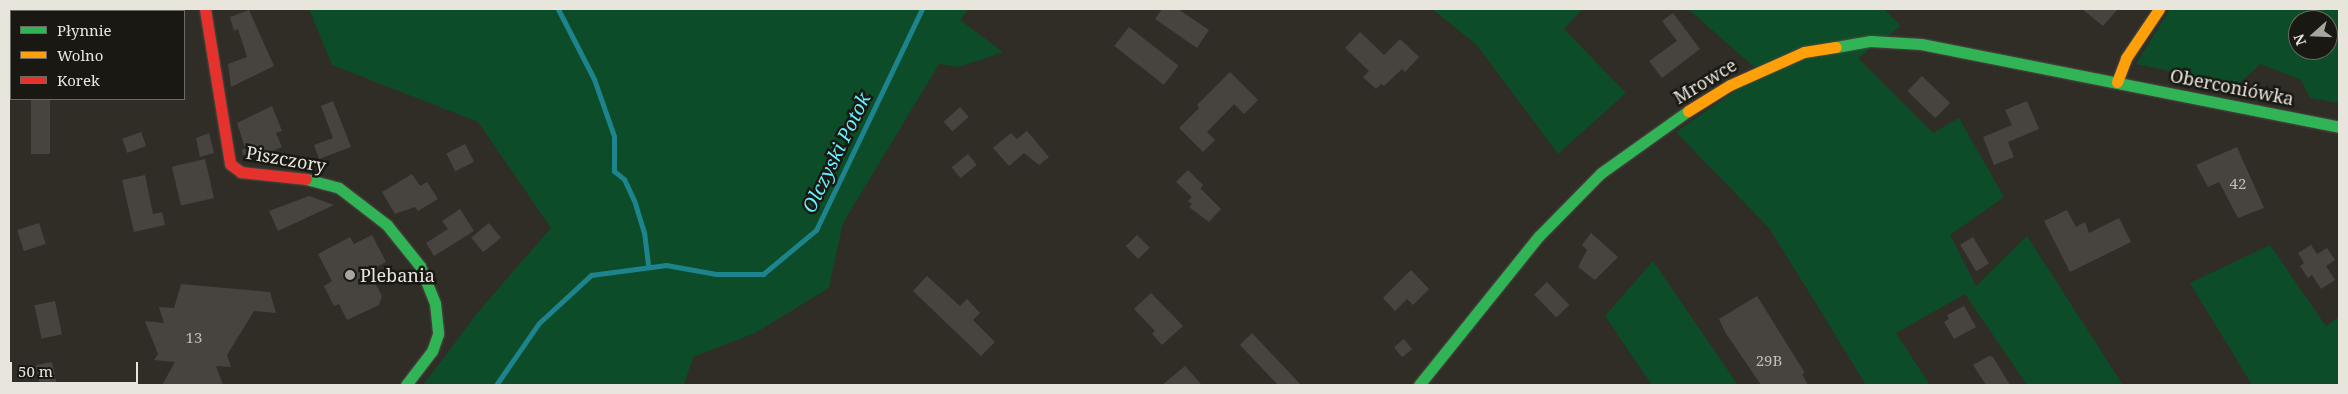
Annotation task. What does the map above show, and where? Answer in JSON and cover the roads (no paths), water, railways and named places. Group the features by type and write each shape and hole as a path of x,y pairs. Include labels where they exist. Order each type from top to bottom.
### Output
{"street":[{"name":"Piszczory","path":"205,9 230,164 241,172 320,180 339,188 387,225 420,266 435,304 438,334 432,351 406,385"},
{"path":"2117,82 2126,58 2159,9"},
{"name":"Mrowce","path":"1419,385 1460,338 1539,236 1591,182 1635,146 1689,110 1775,62 1842,44 1894,42 1963,50 2117,82"},
{"name":"Oberconiówka","path":"2117,82 2339,127"}],"waterway":[{"path":"558,9 594,79 614,136 614,171 624,179 634,200 644,232 648,267"},
{"name":"Olczyski Potok","path":"496,385 539,323 591,275 666,265 716,274 763,274 816,230 922,9"}],"place":[{"name":"Plebania","path":"350,275"}]}
